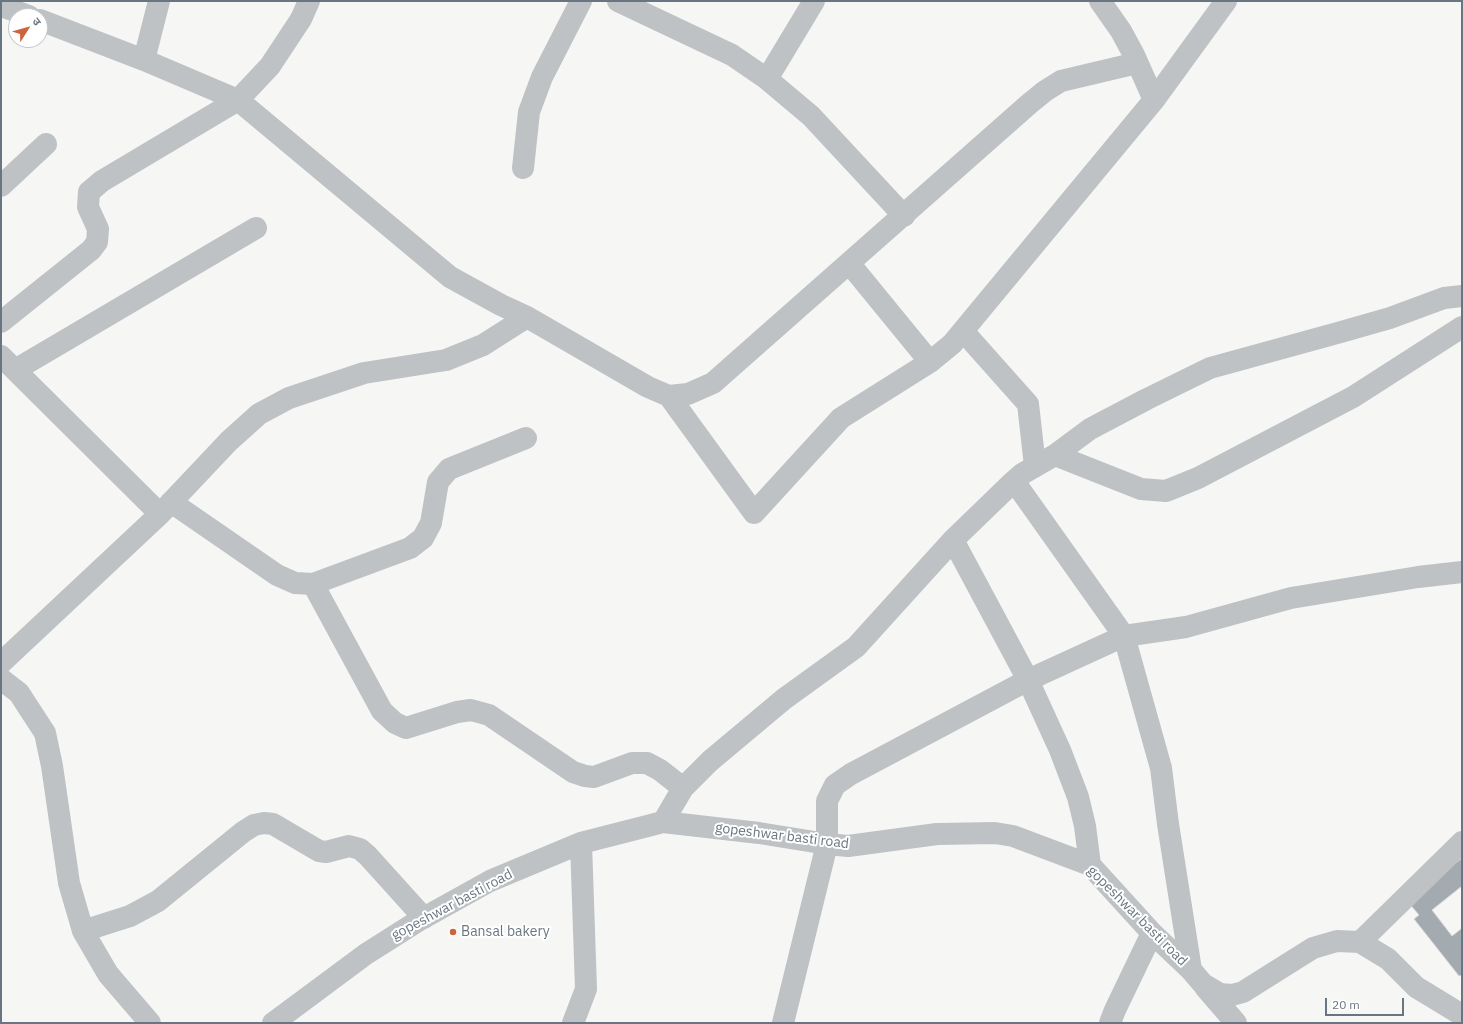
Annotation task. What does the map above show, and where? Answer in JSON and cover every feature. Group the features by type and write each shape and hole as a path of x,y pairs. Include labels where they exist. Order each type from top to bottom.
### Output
{"street":[{"path":"144,60 159,1"},
{"path":"1,322 91,250 97,242 98,229 88,207 89,192 102,181 238,100 270,66 301,19 308,1"},
{"path":"523,168 529,112 542,77 582,1"},
{"path":"618,1 732,55 767,79 811,116 904,216"},
{"path":"767,79 814,1"},
{"path":"1100,1 1121,32 1154,100"},
{"path":"669,396 754,513 841,418 930,362 952,344 1154,100 1226,1"},
{"path":"48,23 144,60 238,100 450,277 527,317 648,387 669,396 688,394 713,383 1046,91 1061,82 1137,63"},
{"path":"1,186 46,144"},
{"path":"256,228 8,363 165,508 277,575 295,583 313,584 410,548 423,538 431,523 438,482 449,468 526,438"},
{"path":"849,263 930,362"},
{"path":"663,822 683,788 710,761 784,699 815,675 856,647 953,540 1014,481 1022,474 1055,455 1090,429 1210,368 1390,318 1444,298 1462,296"},
{"path":"1,663 165,508 229,441 259,414 289,398 364,373 446,360 483,345 527,317"},
{"path":"1055,455 1141,489 1166,491 1198,478 1352,397 1462,327"},
{"path":"963,331 1028,404 1035,466"},
{"path":"1014,481 1124,636 1161,768 1168,824 1197,977 1236,1023"},
{"path":"953,540 1028,680 1060,750 1078,797 1085,826 1090,865"},
{"path":"783,1023 826,844 827,801 835,785 858,770 1028,680 1124,636 1186,627 1291,598 1418,577 1462,572"},
{"path":"313,584 382,710 395,724 406,728 457,712 471,710 489,715 573,772 594,777 632,763 647,764 660,770 683,788"},
{"path":"1,679 19,693 45,733 52,766 70,883 84,931 108,974 150,1023"},
{"name":"gopeshwar basti road","path":"274,1023 366,954 424,918 490,882 581,843 663,822 759,833 826,844 848,846 937,834 995,833 1013,836 1090,865 1152,933 1197,977 1220,994 1232,995 1243,992 1313,948 1337,940 1360,942 1388,959 1416,987 1462,1015"},
{"path":"84,931 130,916 158,901 244,832 254,825 264,823 273,824 319,851 326,852 350,846 360,849 424,918"},
{"path":"1360,942 1462,842"},
{"path":"573,1023 586,989 581,843"},
{"path":"1110,1023 1114,1010 1152,933"}],"building":[{"path":"1462,858 1462,886 1432,910 1452,936 1461,929 1462,926 1462,975 1459,976 1414,919 1419,915 1408,902"}],"place":[{"name":"Bansal bakery","path":"453,932"}]}
